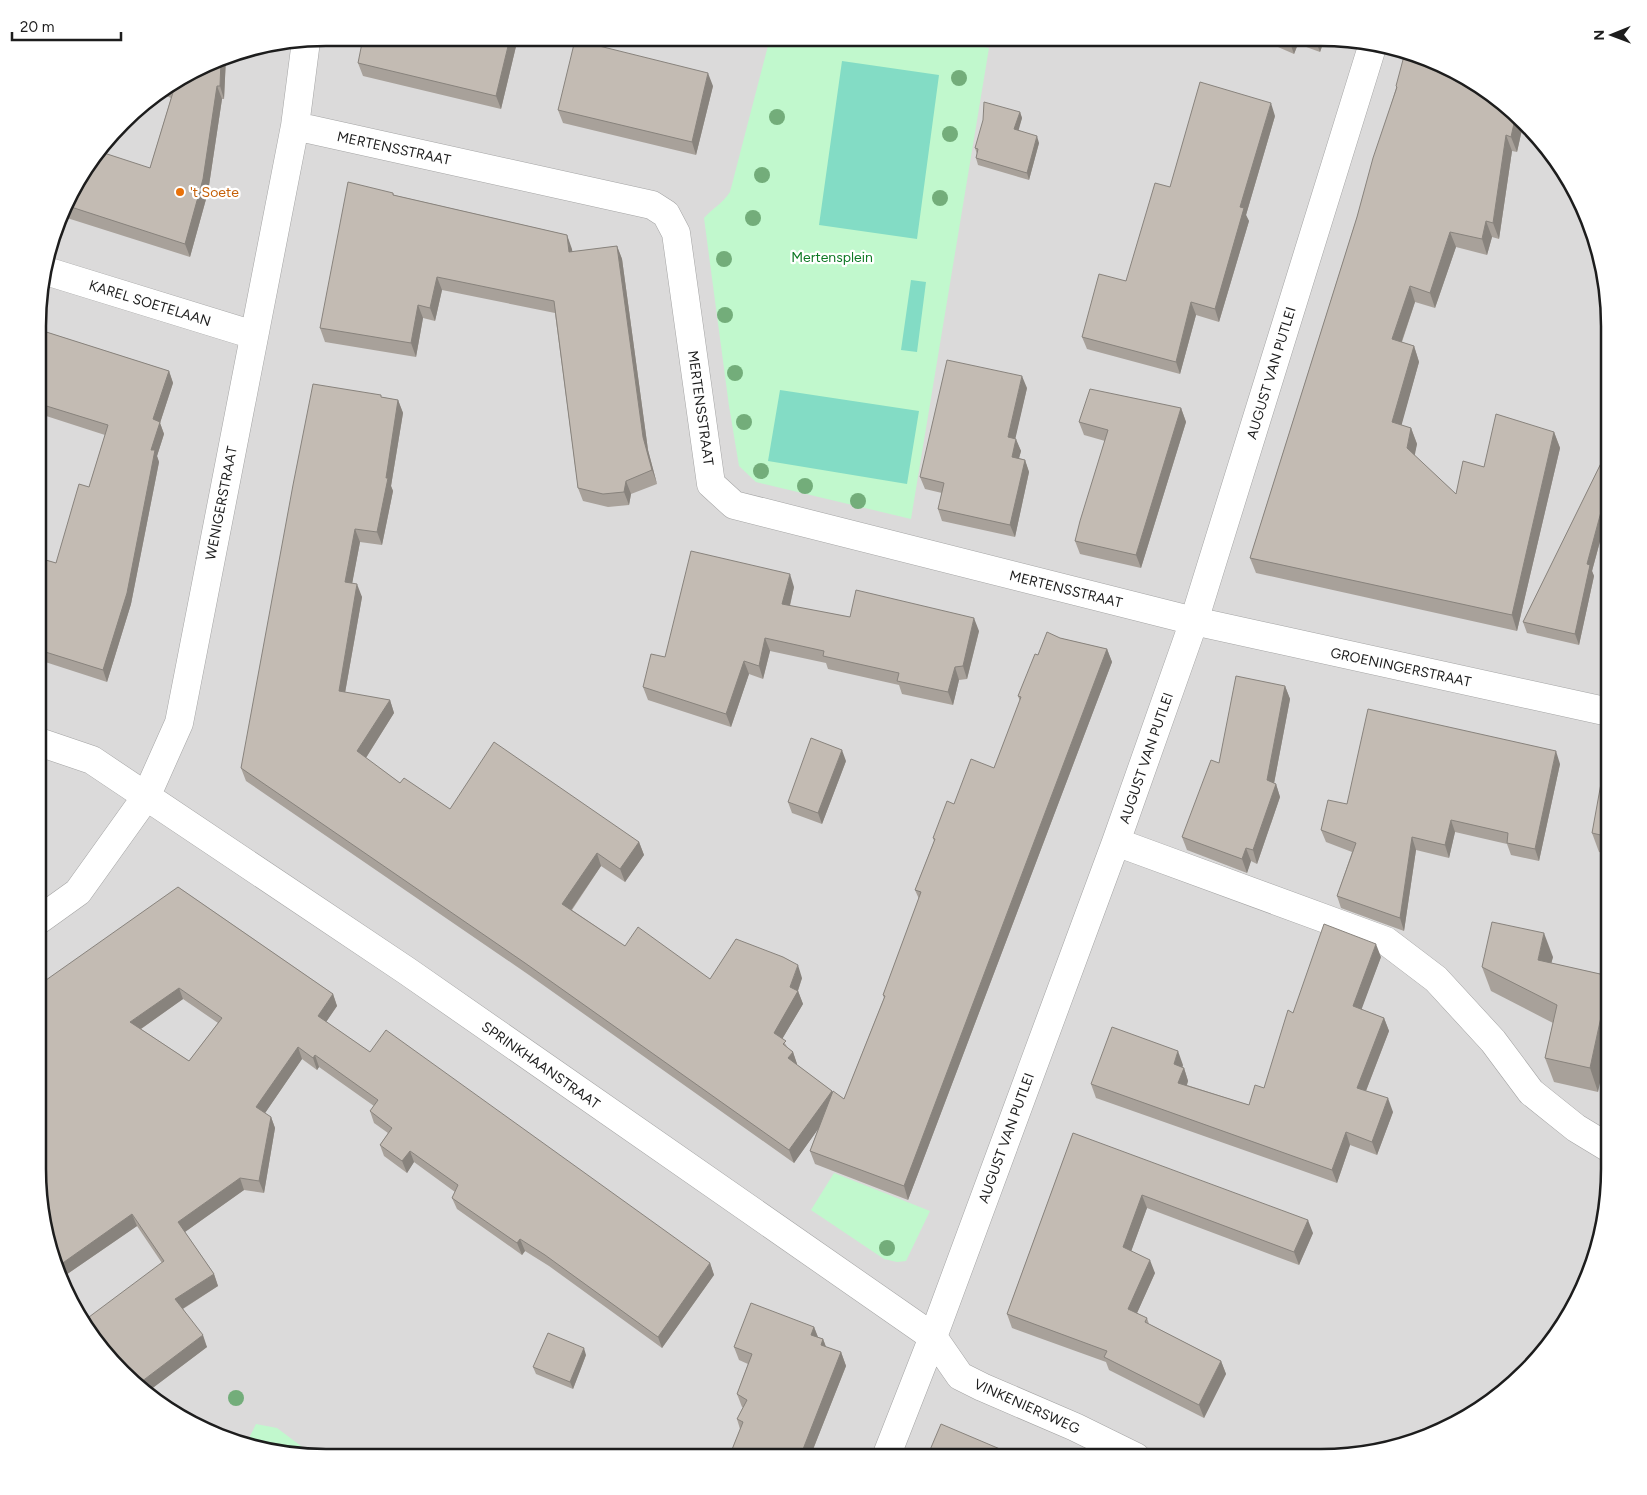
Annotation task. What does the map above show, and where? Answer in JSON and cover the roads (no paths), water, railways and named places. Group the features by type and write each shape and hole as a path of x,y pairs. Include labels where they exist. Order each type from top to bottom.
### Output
{"street":[{"name":"WENIGERSTRAAT","path":"46,915 78,892 146,797 180,723 295,126 305,47"},
{"name":"AUGUST VAN PUTLEI","path":"889,1449 933,1337 1116,842 1194,622 1371,51"},
{"name":"MERTENSSTRAAT","path":"295,126 652,204 666,214 676,233 711,484 734,505 1194,622"},
{"name":"KAREL SOETELAAN","path":"52,274 254,335"},
{"name":"GROENINGERSTRAAT","path":"1194,622 1601,710"},
{"name":"SPRINKHAANSTRAAT","path":"46,744 92,760 407,971 933,1337"},
{"path":"1116,842 1386,941 1436,979 1493,1041 1531,1092 1576,1128 1601,1143"},
{"name":"VINKENIERSWEG","path":"933,1337 960,1376 1120,1449"}],"place":[{"name":"'t Soete","path":"180,192"}],"park label":[{"name":"Mertensplein","path":"832,257"}]}
